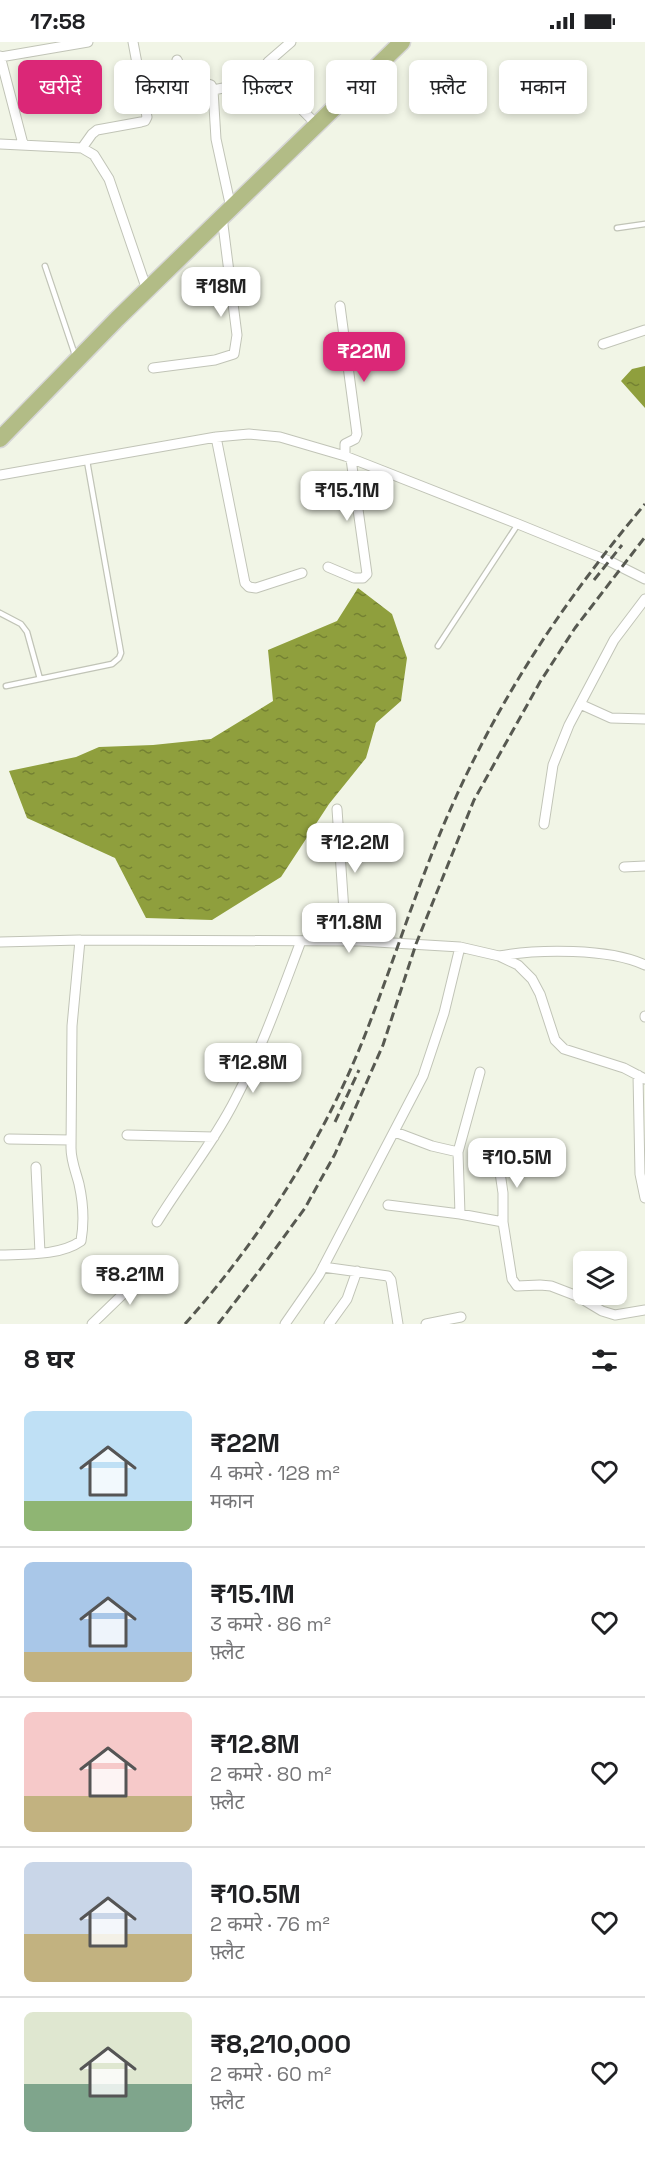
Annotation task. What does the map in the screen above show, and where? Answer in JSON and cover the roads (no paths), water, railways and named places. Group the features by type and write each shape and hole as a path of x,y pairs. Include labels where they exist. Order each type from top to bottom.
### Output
{"highway":[{"path":"0,440 147,290 402,42"}],"street":[{"path":"23,144 0,57 88,42"},
{"path":"82,148 97,130 145,121 147,117 133,42"},
{"path":"270,60 291,42"},
{"path":"153,368 208,361 234,354 237,335 213,90 210,85"},
{"path":"213,90 222,89"},
{"path":"307,114 317,125"},
{"path":"0,144 82,148 94,155 110,179 147,290"},
{"path":"328,567 354,578 363,578 367,574 345,444 355,439 357,434 340,306"},
{"path":"603,344 645,330"},
{"path":"0,475 216,437 249,434 280,437 348,457 609,561 645,579"},
{"path":"216,437 245,583 249,587 256,588 302,573"},
{"path":"544,824 553,765 579,704 614,640 645,599"},
{"path":"579,704 611,718 645,719"},
{"path":"337,809 346,941"},
{"path":"624,867 645,866"},
{"path":"0,1255 40,1253 75,1246 81,1241 83,1232 80,1187 72,1164 71,1140 72,1026 80,940"},
{"path":"157,1222 214,1137 235,1100 252,1064 301,941"},
{"path":"0,942 346,941 460,947 499,956 518,965 532,979 540,994 555,1041 564,1049 624,1068 641,1077 640,1174 645,1198"},
{"path":"285,1324 323,1267 423,1076 438,1035 460,947"},
{"path":"499,956 540,951 602,954 632,959 645,965"},
{"path":"460,1214 458,1152 480,1072"},
{"path":"395,1132 432,1146 458,1152"},
{"path":"126,1135 214,1137"},
{"path":"9,1139 71,1140"},
{"path":"498,1159 503,1193 503,1222 512,1279 517,1286 551,1286 577,1296 615,1316 645,1310"},
{"path":"36,1167 40,1253"},
{"path":"387,1206 460,1214 503,1222"},
{"path":"323,1267 388,1276 391,1280 398,1324"},
{"path":"92,1324 149,1269"},
{"path":"329,1324 347,1299 357,1271"},
{"path":"426,1324 461,1317"}],"lane":[{"path":"617,228 645,224"},
{"path":"45,266 77,360"},
{"path":"6,686 112,664 121,653 87,461"},
{"path":"438,646 518,524"},
{"path":"0,613 21,624 27,632 40,679"}],"water":[{"path":"645,366 645,408 621,381 632,369"},
{"path":"358,588 392,614 407,658 401,701 376,723 366,758 329,804 281,877 212,920 146,918 115,858 27,818 9,771 76,757 99,747 153,745 211,739 273,701 268,650 337,621"}],"railway":[{"path":"185,1324 264,1223 288,1187 330,1113 365,1035 442,828 495,720 564,609 645,504"},
{"path":"218,1324 305,1208 335,1154 383,1045 416,944 474,800 540,682 575,628 645,537"},
{"path":"594,580 622,545"},
{"path":"335,1122 359,1070"}]}
